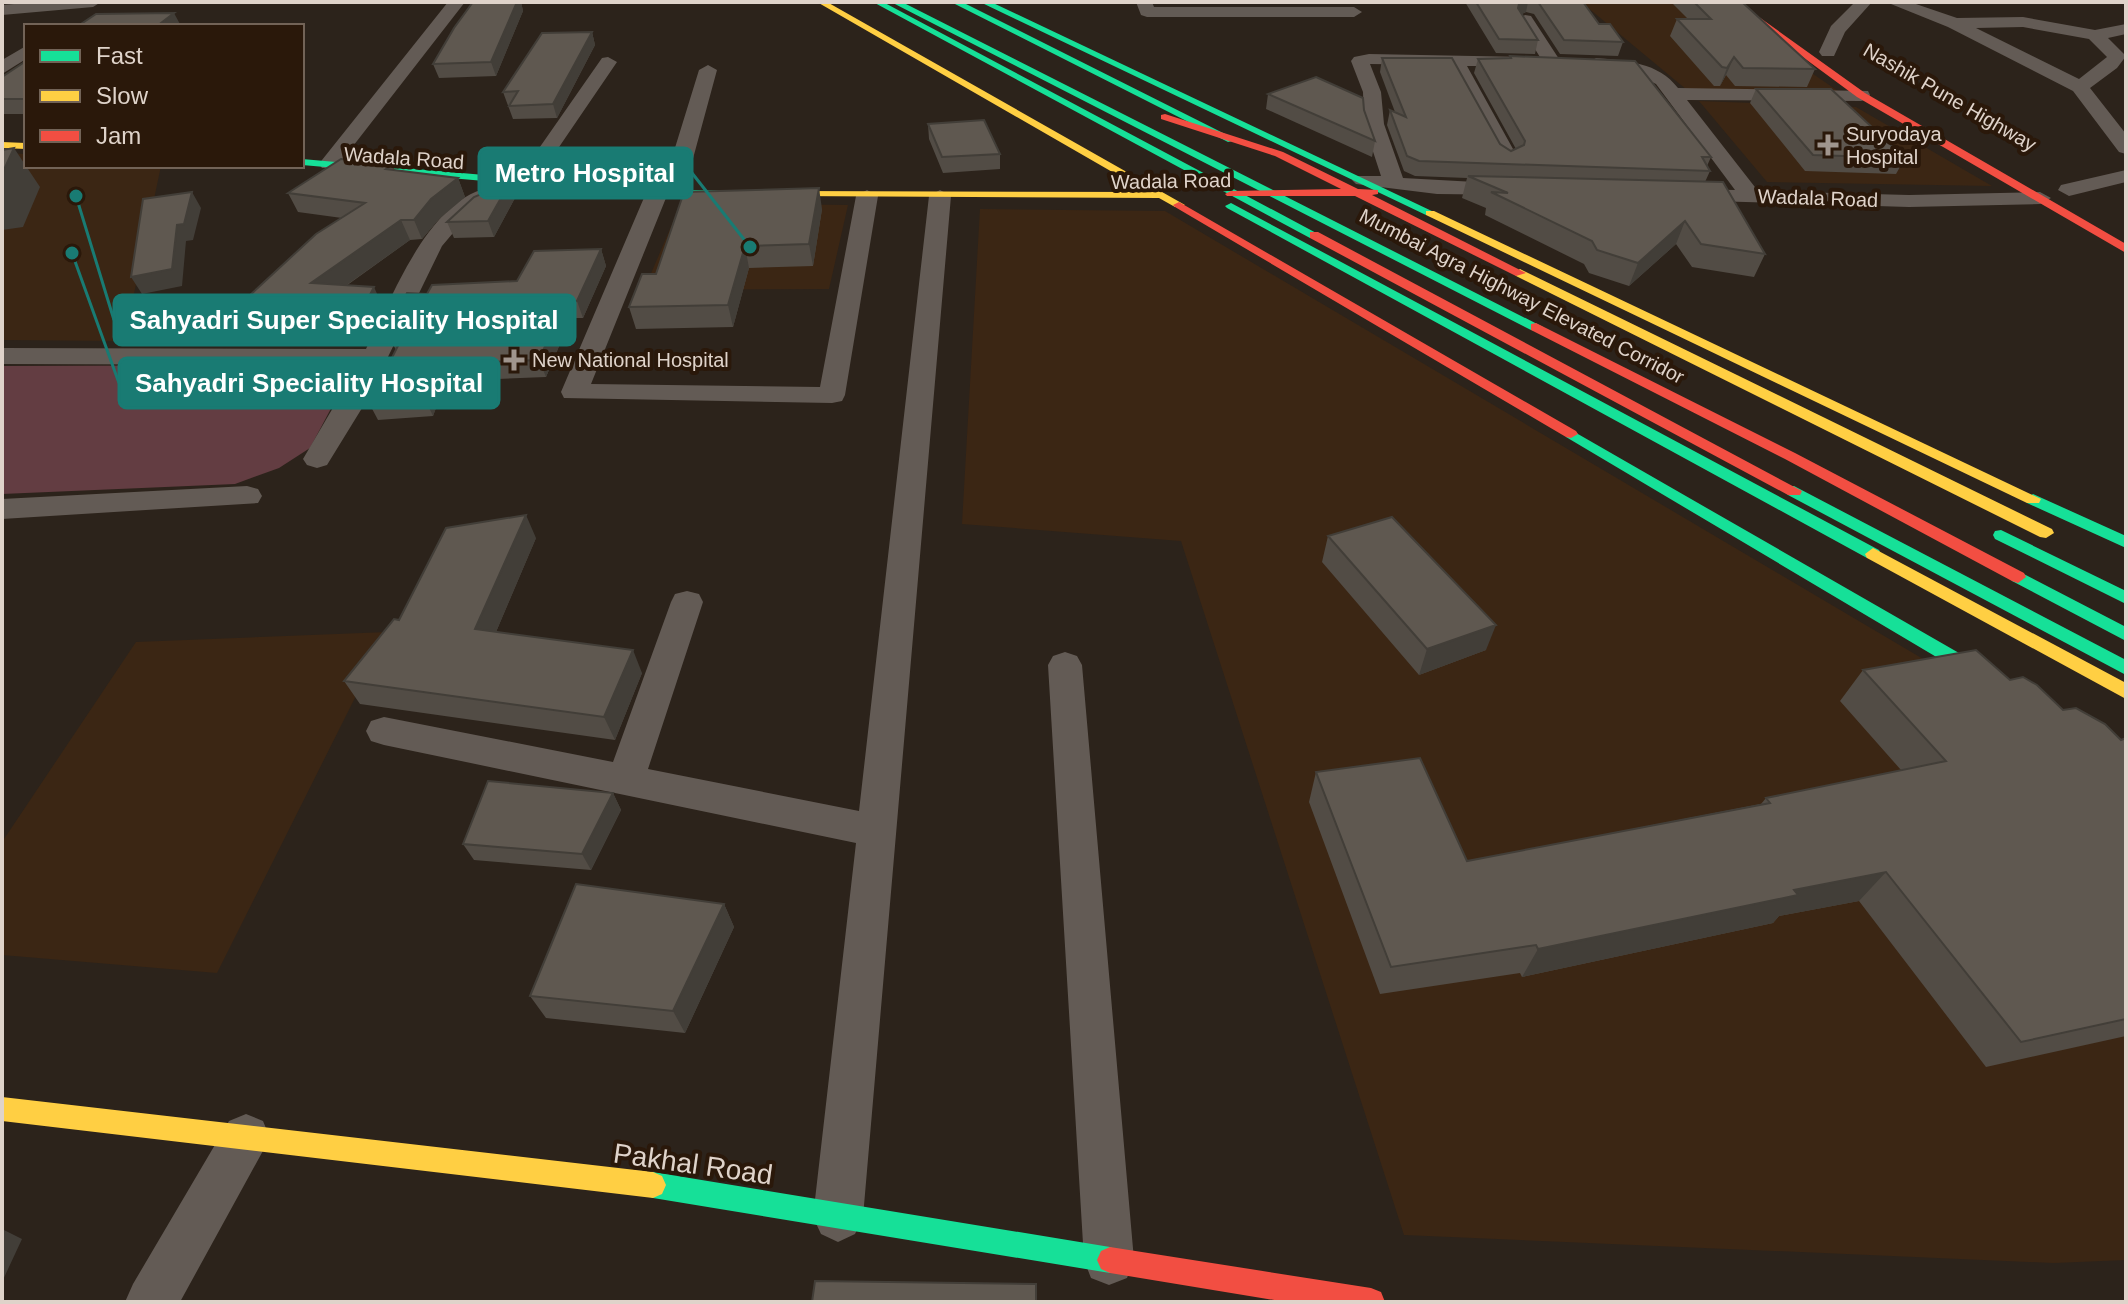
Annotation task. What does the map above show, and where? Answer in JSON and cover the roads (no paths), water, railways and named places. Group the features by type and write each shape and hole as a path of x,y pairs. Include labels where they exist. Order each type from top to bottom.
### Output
{"main road":[{"path":"821,2 1162,195 2019,696"},
{"path":"877,2 2126,668"},
{"name":"Mumbai Agra Highway Elevated Corridor","path":"895,2 1790,456 2126,635"},
{"name":"Mumbai Agra Highway Elevated Corridor","path":"932,2 1350,210"},
{"path":"955,2 2126,586"},
{"path":"984,2 1088,54 1363,180"},
{"path":"1732,2 1861,95 2126,249"},
{"name":"Nashik Pune Highway","path":"1758,2 1855,68"},
{"path":"1163,116 1279,154 2069,544"},
{"path":"1138,126 1155,161 2126,692"},
{"path":"2,132 24,133"},
{"path":"2,145 24,146"},
{"name":"Wadala Road","path":"304,150 334,158 528,175 657,193 1162,195 1390,188"},
{"name":"Wadala Road","path":"304,162 334,158"},
{"name":"Wadala Road","path":"528,175 677,177 717,182 1363,180"},
{"path":"2062,186 2092,202"},
{"path":"1390,188 2126,543"},
{"path":"1985,527 2126,598"},
{"name":"Pakhal Road","path":"2,1109 702,1191 838,1217 1371,1302"}],"street":[{"path":"2,10 94,2"},
{"path":"73,18 94,2"},
{"path":"334,158 457,2"},
{"path":"1144,2 1147,12 1354,13"},
{"path":"1828,52 1837,30 1864,2"},
{"path":"1894,2 1954,23 2080,87 2126,148"},
{"path":"1525,20 1565,62"},
{"path":"1954,23 2023,22 2095,35 2126,29"},
{"path":"2080,87 2121,56 2095,35"},
{"path":"2,69 24,52"},
{"path":"1390,188 1371,111 1372,92 1361,68 1360,61 1367,53 1635,67 1662,80 1751,196"},
{"path":"1455,60 1508,158"},
{"path":"317,459 353,400 431,245 446,223 465,206 528,175 608,62"},
{"path":"677,177 708,70"},
{"path":"1672,94 1861,95"},
{"path":"2062,186 2126,176"},
{"name":"Wadala Road","path":"1363,180 1390,188 1531,191"},
{"path":"657,193 574,392 832,395 867,196"},
{"name":"Wadala Road","path":"1657,194 1909,201 2040,198"},
{"path":"838,1217 940,196"},
{"path":"2,356 373,357"},
{"path":"2,509 247,496"},
{"path":"626,779 687,602"},
{"path":"1065,665 1109,1260"},
{"path":"384,731 877,831"},
{"path":"151,1302 246,1138"}],"place":[{"name":"Suryodaya Hospital","path":"1828,145"},
{"name":"Sahyadri Super Speciality Hospital","path":"76,196"},
{"name":"Metro Hospital","path":"750,247"},
{"name":"Sahyadri Speciality Hospital","path":"72,253"},
{"name":"New National Hospital","path":"514,360"}]}
